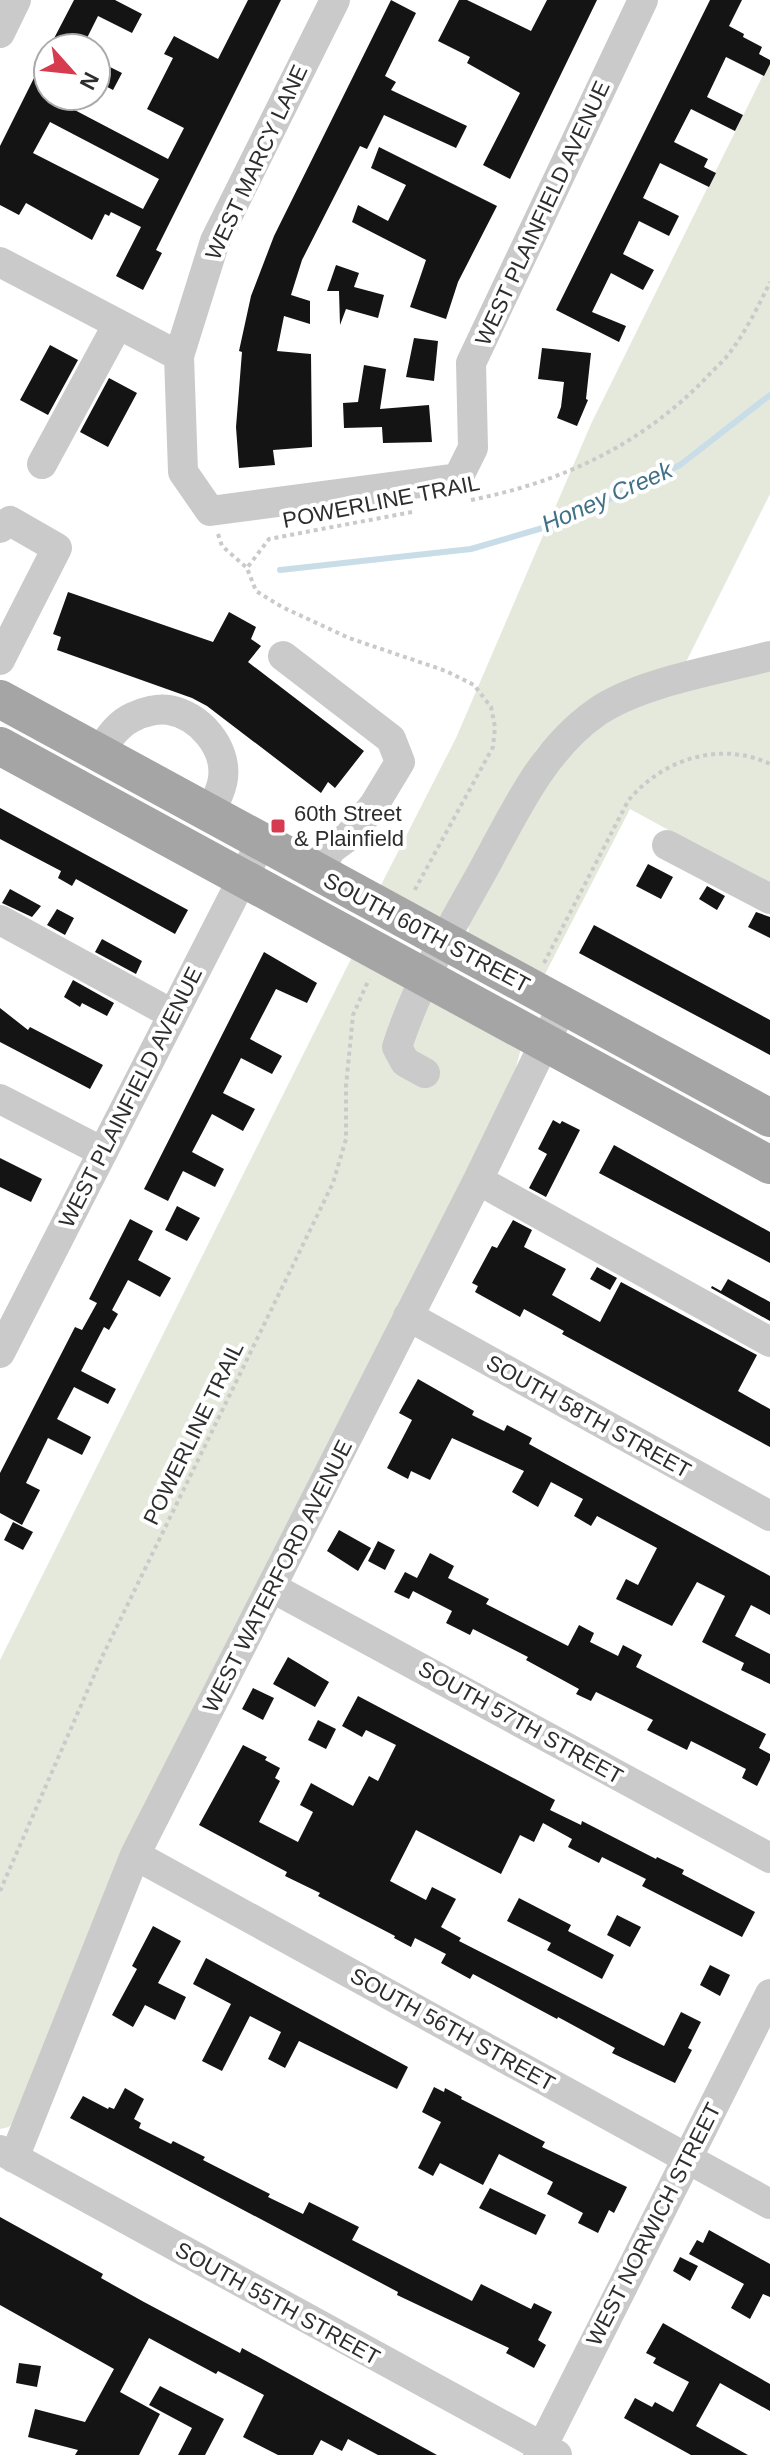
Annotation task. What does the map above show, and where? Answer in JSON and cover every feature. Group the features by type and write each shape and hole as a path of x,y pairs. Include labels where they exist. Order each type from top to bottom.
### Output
{"main road":[{"name":"SOUTH 60TH STREET","path":"0,699 770,1118"},
{"name":"SOUTH 60TH STREET","path":"0,746 770,1165"}],"street":[{"path":"0,33 16,0"},
{"name":"WEST MARCY LANE","path":"210,511 183,472 179,356 215,241 335,0"},
{"name":"WEST PLAINFIELD AVENUE","path":"464,489 473,448 471,363 643,0"},
{"path":"0,262 179,356"},
{"path":"42,464 118,324"},
{"path":"210,511 464,489"},
{"path":"0,528 10,521 57,548 0,660"},
{"path":"283,656 391,739 400,762 374,805 349,836 330,850 319,874"},
{"path":"425,1073 405,1062 397,1047 425,976 537,772 564,738 599,710 639,691 770,656"},
{"path":"98,753 119,725 130,718 148,711 168,709 185,715 200,724 214,739 221,757 223,779 210,814"},
{"name":"WEST PLAINFIELD AVENUE","path":"0,1353 262,842"},
{"path":"667,845 770,899"},
{"path":"0,920 172,1014"},
{"name":"WEST WATERFORD AVENUE","path":"7,2154 135,1855 478,1180 563,1005"},
{"path":"0,1099 103,1152"},
{"path":"478,1180 770,1342"},
{"name":"SOUTH 58TH STREET","path":"408,1316 770,1516"},
{"name":"SOUTH 57TH STREET","path":"271,1587 770,1858"},
{"name":"SOUTH 56TH STREET","path":"135,1855 770,2204"},
{"name":"WEST NORWICH STREET","path":"545,2452 770,1994"},
{"name":"SOUTH 55TH STREET","path":"7,2154 545,2452"}],"path":[{"name":"POWERLINE TRAIL","path":"464,489 527,487 575,469 636,438 677,408 731,352 770,282"},
{"name":"POWERLINE TRAIL","path":"247,568 269,539 423,509"},
{"path":"210,511 222,546 247,568 256,591 282,607 349,638 446,671 474,685 491,707 495,727 493,747 410,899"},
{"path":"544,963 628,801 643,783 673,766 702,755 731,754 770,764"},
{"name":"POWERLINE TRAIL","path":"0,1891 103,1655 333,1183 346,1139 346,1086 353,1015 369,978"}],"shaded area":[{"path":"770,61 770,494 684,666 560,725 537,749 439,917 380,887 456,738 591,424"},
{"path":"770,669 770,885 630,809 544,976 468,935 469,925 518,830 558,770 581,744 608,723 639,706"},
{"path":"353,955 521,1048 512,1083 13,2122 9,2127 0,2129 0,1660"}],"building":[{"path":"74,0 115,0 142,14 132,33 98,16 90,32 57,32"},
{"path":"248,0 281,0 156,250 162,253 143,290 116,276 141,227 111,212 109,216 105,214 92,240 26,203 19,215 0,205 0,146 32,82 32,112 78,112 168,159 184,128 147,109 173,58 164,54 174,36 218,59","holes":["50,122 159,179 143,209 33,153"]},
{"path":"391,0 416,13 385,76 396,82 391,90 467,126 456,148 384,115 367,149 360,146 302,260 291,295 310,301 310,324 284,316 277,351 311,354 312,447 273,450 275,465 239,468 236,427 242,352 239,351 251,296 274,236"},
{"path":"459,0 467,0 531,31 547,0 597,0 510,179 483,165 520,93 467,63 470,57 438,41"},
{"path":"710,0 742,0 729,26 762,47 759,54 770,60 770,64 764,76 726,57 707,97 743,115 735,131 691,109 674,142 708,159 704,167 716,173 709,187 660,163 643,198 679,216 669,236 639,221 623,254 654,270 643,290 611,273 592,312 626,326 619,342 556,310"},
{"path":"112,68 122,73 112,89"},
{"path":"379,147 497,206 458,282 446,319 410,307 426,260 352,222 358,205 388,221 406,185 371,168"},
{"path":"336,265 359,273 354,287 384,295 378,318 346,309 340,325 339,291 327,291"},
{"path":"414,338 438,341 434,381 406,377"},
{"path":"50,345 78,360 48,415 20,400"},
{"path":"542,348 591,353 588,400 577,426 557,418 564,382 538,379"},
{"path":"364,365 386,369 380,409 429,405 432,442 383,443 382,427 344,428 343,403 358,402"},
{"path":"109,378 137,393 108,447 80,432"},
{"path":"68,592 213,642 229,612 256,627 251,639 261,646 248,662 364,751 335,788 328,782 321,793 207,706 57,650 61,637 53,634"},
{"path":"0,808 188,910 175,934 76,879 72,886 58,878 61,871 0,839"},
{"path":"648,864 673,877 661,899 636,886"},
{"path":"707,886 725,896 717,910 699,899"},
{"path":"10,889 41,906 32,917 2,903"},
{"path":"57,909 74,918 65,935 47,925"},
{"path":"756,912 770,917 770,938 748,927"},
{"path":"594,925 770,1020 770,1055 579,953"},
{"path":"102,939 142,961 136,974 95,952"},
{"path":"264,952 317,983 307,1003 276,989 250,1039 282,1056 272,1074 241,1058 223,1093 255,1109 243,1131 212,1114 192,1152 224,1169 215,1187 183,1171 168,1201 144,1189"},
{"path":"73,980 114,1003 107,1016 82,1003 80,1007 64,997"},
{"path":"0,1008 28,1030 30,1027 103,1065 90,1089 0,1042"},
{"path":"553,1120 580,1130 546,1197 529,1188 547,1154 538,1149"},
{"path":"614,1145 770,1232 770,1263 599,1173"},
{"path":"0,1158 42,1179 31,1202 0,1187"},
{"path":"177,1206 200,1218 187,1241 165,1230"},
{"path":"130,1219 153,1231 138,1260 171,1278 160,1297 128,1280 112,1310 118,1314 109,1330 104,1327 81,1371 116,1389 108,1404 74,1387 57,1419 91,1437 82,1455 48,1438 26,1483 40,1490 22,1525 0,1513 0,1473 75,1327 82,1330 97,1303 89,1299"},
{"path":"513,1220 532,1230 524,1247 566,1269 552,1295 600,1322 621,1282 757,1355 738,1391 770,1409 770,1447 562,1334 564,1331 524,1309 520,1317 475,1292 478,1286 472,1283 492,1246 497,1248"},
{"path":"597,1267 617,1278 610,1290 590,1279"},
{"path":"728,1279 770,1302 770,1321 711,1288 721,1291"},
{"path":"418,1379 474,1411 472,1415 504,1431 507,1425 532,1438 529,1444 770,1576 770,1615 751,1605 735,1636 770,1654 770,1684 741,1670 744,1663 702,1642 725,1596 697,1582 672,1626 616,1599 626,1579 638,1585 657,1548 597,1516 591,1526 574,1516 583,1499 551,1482 538,1507 512,1492 524,1471 452,1438 430,1480 411,1471 408,1479 387,1468 412,1420 399,1413"},
{"path":"13,1522 33,1532 23,1550 4,1540"},
{"path":"339,1530 371,1548 358,1571 327,1551"},
{"path":"378,1541 395,1550 385,1570 368,1561"},
{"path":"430,1553 454,1566 448,1578 489,1599 486,1604 568,1646 579,1625 594,1633 590,1642 618,1656 623,1645 642,1655 636,1667 766,1734 759,1748 770,1754 770,1760 757,1786 742,1778 746,1769 715,1753 691,1741 687,1750 647,1730 653,1720 596,1692 591,1701 576,1694 579,1689 526,1660 528,1657 473,1629 470,1635 446,1623 452,1611 413,1591 409,1599 394,1592 405,1572 417,1578"},
{"path":"288,1657 329,1682 315,1707 273,1684"},
{"path":"253,1688 274,1698 263,1720 242,1709"},
{"path":"358,1696 555,1800 550,1810 581,1825 582,1821 684,1870 682,1874 755,1912 742,1937 642,1886 646,1879 602,1857 599,1863 568,1847 572,1839 543,1823 534,1842 520,1835 501,1874 416,1830 390,1881 426,1900 432,1887 456,1899 441,1927 461,1938 459,1941 664,2046 681,2012 701,2022 688,2048 692,2050 675,2083 612,2053 615,2048 558,2017 473,1974 470,1979 441,1963 446,1954 415,1938 411,1947 394,1938 318,1896 320,1893 285,1876 287,1872 199,1825 243,1745 267,1757 265,1760 280,1768 275,1778 280,1781 259,1822 298,1842 313,1812 300,1805 311,1783 353,1806 369,1776 378,1781 396,1745 366,1730 362,1737 342,1726"},
{"path":"318,1720 336,1729 326,1749 308,1740"},
{"path":"519,1898 571,1925 568,1931 614,1955 602,1979 547,1950 551,1943 507,1921"},
{"path":"617,1915 641,1927 630,1947 607,1935"},
{"path":"153,1926 181,1941 158,1983 186,1997 175,2020 145,2005 133,2027 112,2015 137,1969 132,1966"},
{"path":"206,1958 408,2067 397,2089 299,2041 285,2068 268,2059 281,2032 250,2016 222,2071 202,2061 231,2004 193,1984"},
{"path":"710,1965 730,1975 720,1996 700,1985"},
{"path":"434,2087 444,2092 445,2088 545,2142 542,2147 627,2187 614,2213 609,2210 598,2233 578,2223 583,2213 547,2194 553,2182 499,2154 483,2185 440,2163 433,2176 418,2168 441,2122 422,2112"},
{"path":"125,2088 144,2099 134,2119 141,2123 139,2128 205,2157 203,2160 270,2194 268,2197 303,2214 309,2202 359,2227 352,2240 472,2301 481,2284 531,2309 534,2303 552,2312 538,2340 546,2345 534,2368 506,2353 509,2348 397,2295 398,2292 70,2118 83,2096 114,2109"},
{"path":"490,2188 546,2215 536,2235 479,2208"},
{"path":"0,2217 103,2274 101,2278 144,2302 240,2353 242,2348 437,2455 378,2455 348,2439 342,2451 321,2440 313,2455 278,2455 243,2437 264,2395 218,2371 216,2374 149,2338 120,2392 160,2414 139,2455 75,2455 78,2450 28,2437 35,2409 85,2422 114,2369 0,2305"},
{"path":"709,2230 770,2264 770,2297 763,2294 750,2319 731,2308 744,2284 689,2254 697,2240 703,2243"},
{"path":"680,2257 698,2266 690,2281 673,2271"},
{"path":"663,2323 770,2384 770,2411 720,2383 696,2426 748,2455 691,2455 624,2418 635,2398 652,2407 655,2402 673,2412 689,2382 653,2363 656,2358 646,2353"},
{"path":"19,2363 41,2366 37,2387 16,2383"},
{"path":"160,2386 224,2419 205,2455 178,2455 192,2428 149,2405"}],"waterway":[{"name":"Honey Creek","path":"280,570 471,549 563,522 680,465 770,395"}],"place":[{"name":"60th Street & Plainfield","path":"278,826"}]}
